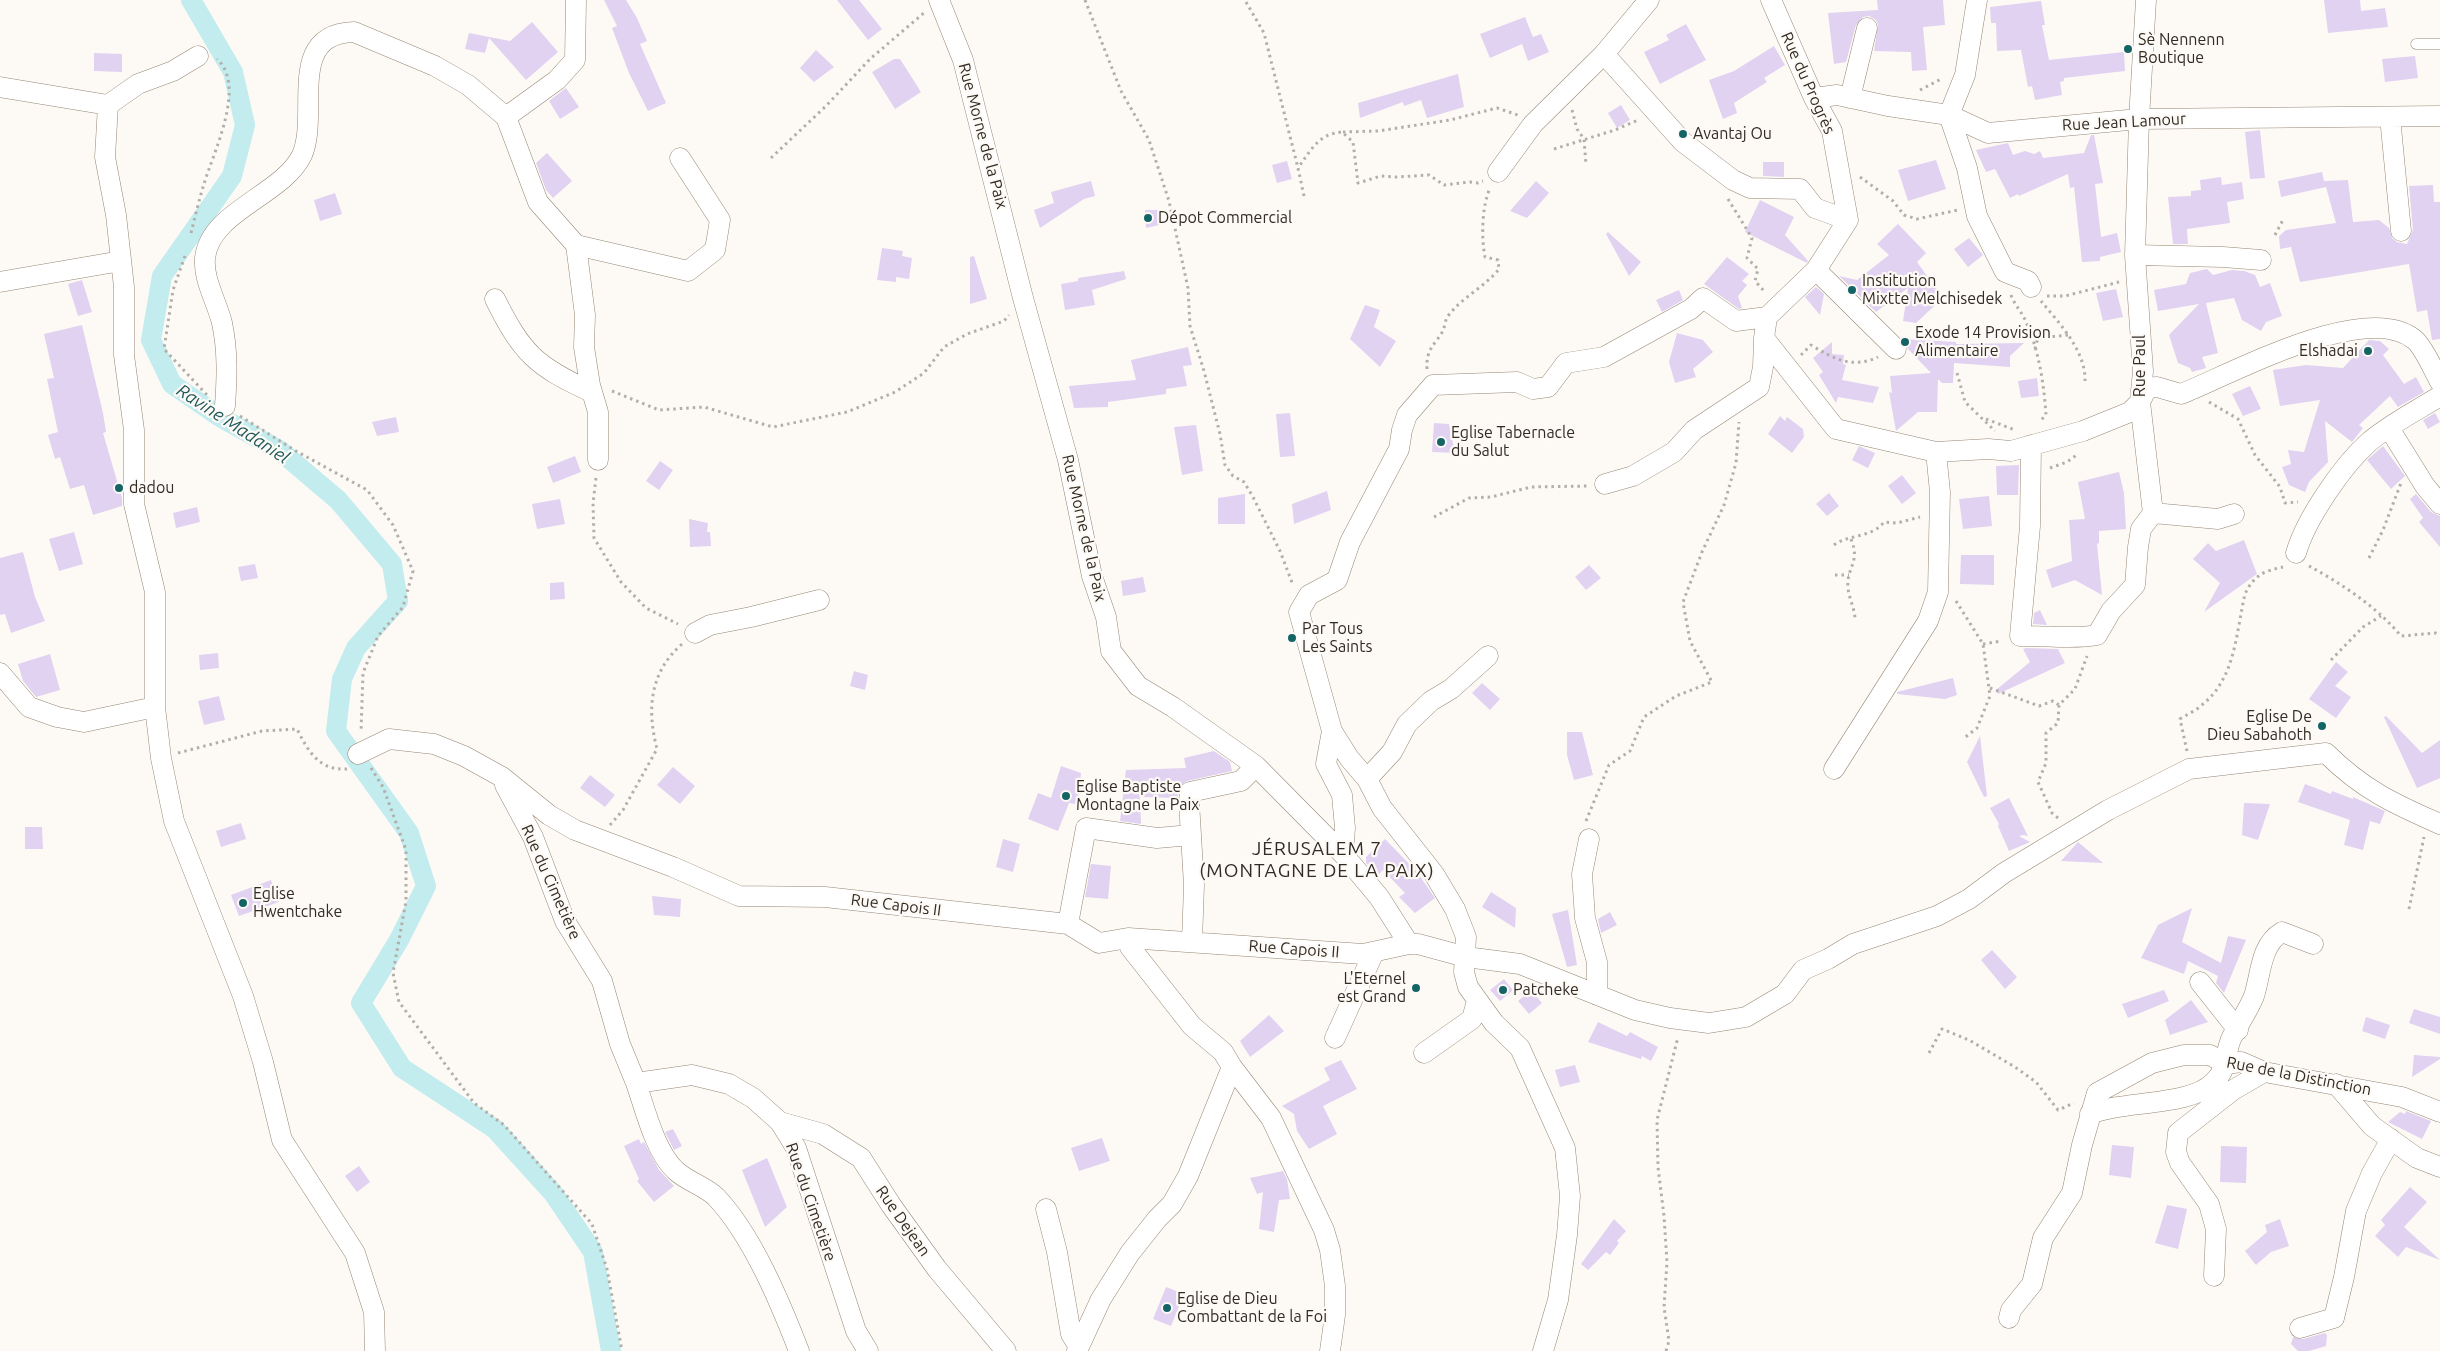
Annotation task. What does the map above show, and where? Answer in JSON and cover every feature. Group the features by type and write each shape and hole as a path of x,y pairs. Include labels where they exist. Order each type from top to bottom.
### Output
{"street":[{"path":"506,117 556,80 575,60 576,0"},
{"path":"1498,172 1532,124 1604,54 1649,0"},
{"name":"Rue du Progrès","path":"1771,0 1814,98 1832,131 1848,220"},
{"path":"1977,0 1965,75 1949,115 1967,168 1977,216 2005,272 2028,281 2031,287"},
{"name":"Rue Paul","path":"2146,0 2138,119 2135,255 2143,371 2140,402 2152,513"},
{"name":"Rue Morne de la Paix","path":"935,3 963,60 1023,298 1068,460 1092,576 1106,617 1111,651 1138,686 1172,707 1256,766 1343,854 1380,897 1409,944"},
{"path":"1850,98 1867,28"},
{"path":"225,406 227,364 222,324 206,272 205,257 212,237 222,226 248,203 286,176 301,156 306,142 311,63 317,49 328,38 340,32 354,32 435,66 468,85 506,117 538,202 576,245 585,315 584,347 591,388 598,412 598,460"},
{"path":"1604,54 1655,109 1667,127 1683,142 1733,180 1750,188 1800,189 1815,208 1848,220 1816,270 1767,317 1763,367 1759,387"},
{"path":"0,87 108,105 138,84 173,71 198,56"},
{"name":"Rue Jean Lamour","path":"1814,98 1837,95 1888,106 1949,115 1988,134 2138,119 2440,116"},
{"path":"108,105 105,156 116,215 124,286 124,356 134,430 134,504 155,592 155,707 161,758 174,821 243,996 263,1062 282,1140 355,1253 374,1312 375,1351"},
{"path":"2390,117 2401,232"},
{"path":"576,245 688,271 715,250 720,220 680,158"},
{"path":"2135,255 2261,260"},
{"path":"0,282 121,261"},
{"path":"1816,270 1896,348"},
{"path":"1543,1351 1558,1300 1567,1235 1570,1196 1565,1148 1520,1048 1494,1023 1468,986 1464,972 1466,937 1455,910 1434,874 1382,808 1366,779 1349,758 1332,731 1299,612 1309,596 1337,580 1350,542 1399,449 1402,430 1408,415 1433,385 1517,382 1533,389 1548,387 1566,363 1604,357 1691,309 1703,298 1736,321 1767,317"},
{"path":"495,299 514,335 533,358 562,379 591,388"},
{"path":"1764,338 1836,429 1936,452 2011,451 2034,445 2083,431 2130,412 2140,402 2147,388 2157,386 2181,394 2300,342 2382,326 2401,331 2416,340 2440,382"},
{"path":"1605,484 1633,476 1674,452 1694,430 1759,387 1787,365"},
{"path":"2296,556 2302,532 2331,486 2368,443 2440,396"},
{"path":"2389,428 2440,504"},
{"path":"2034,445 2030,526 2020,636 2048,635 2075,640 2097,635 2111,611 2135,585 2141,529 2152,513 2218,519 2234,514"},
{"path":"1834,769 1928,621 1938,592 1940,492 1936,452"},
{"path":"695,633 710,625 819,600"},
{"path":"1366,779 1392,752 1407,724 1488,656"},
{"path":"0,673 29,707 84,722 155,707"},
{"path":"1332,731 1326,764 1342,796 1345,828 1343,854"},
{"name":"Rue Capois II","path":"360,764 389,739 434,744 464,756 502,778 549,815 576,830 674,867 739,896 825,897 1068,924 1099,943 1128,938 1363,954 1409,944 1466,957 1520,964 1635,1010 1682,1020 1709,1022 1746,1016 1785,994 1804,970 1828,959 1853,944 1937,916 1969,899 2004,873 2108,810 2189,770 2326,753 2349,776 2391,803 2435,822"},
{"path":"1192,942 1194,885 1188,802 1190,792 1241,781 1256,766"},
{"name":"Rue du Cimetière","path":"502,778 533,837 565,921 602,981 620,1044 636,1083 692,1075 730,1084 753,1098 780,1122 796,1148 856,1332 868,1351"},
{"path":"1068,924 1086,828 1158,838 1191,836"},
{"path":"1589,839 1582,874 1585,918 1597,962 1597,995"},
{"path":"2090,1114 2105,1108 2194,1094 2214,1083 2226,1064 2232,1037 2238,1030 2254,996 2266,949 2276,936 2282,932 2313,944"},
{"path":"1128,938 1130,946 1192,1026 1223,1052 1232,1067 1271,1118 1316,1212 1330,1250 1335,1305 1330,1351"},
{"path":"1335,1038 1374,952"},
{"path":"2200,982 2238,1030"},
{"path":"1424,1053 1472,1019 1477,1001"},
{"name":"Rue de la Distinction","path":"2097,1093 2152,1063 2184,1055 2210,1055 2226,1064 2241,1062 2264,1072 2402,1097 2440,1112"},
{"path":"1078,1349 1101,1299 1130,1253 1157,1219 1172,1204 1188,1176 1232,1067"},
{"path":"2214,1276 2216,1228 2210,1204 2180,1163 2176,1152 2178,1133 2233,1090 2264,1072"},
{"path":"636,1083 658,1145 674,1170 715,1196 740,1230 779,1302 799,1351"},
{"path":"2336,1084 2372,1126 2417,1158 2440,1167"},
{"path":"2009,1318 2011,1310 2032,1284 2043,1238 2072,1193 2090,1114 2097,1093"},
{"name":"Rue Dejean","path":"780,1122 824,1134 861,1158 890,1205 937,1269 1006,1351"},
{"path":"2300,1328 2334,1318 2344,1277 2356,1211 2372,1173 2391,1139"},
{"path":"1046,1209 1057,1252 1071,1334 1078,1349"}],"lane":[{"path":"2416,44 2440,44"}],"path":[{"path":"1086,0 1121,91 1149,140 1169,201 1188,288 1190,326 1220,434 1225,465 1233,476 1244,482 1253,497 1303,605"},
{"path":"1246,2 1264,33 1304,196"},
{"path":"772,158 827,106 870,59 935,3"},
{"path":"190,240 204,184 220,138 230,93 228,75 223,64 213,56 198,56"},
{"path":"1888,106 1943,79 1968,61"},
{"path":"1571,106 1577,129 1584,139 1586,165"},
{"path":"1298,168 1321,139 1329,133 1378,131 1450,120 1497,108 1515,113 1532,124"},
{"path":"1554,150 1631,124 1655,109"},
{"path":"1342,132 1353,142 1358,183 1380,176 1429,175 1444,185 1478,183 1498,172"},
{"path":"1837,156 1850,171 1893,201 1904,215 1917,219 1975,206"},
{"path":"1433,385 1427,371 1426,356 1443,331 1448,317 1474,290 1492,279 1499,269 1498,260 1485,257 1483,246 1487,194 1498,172"},
{"path":"1733,180 1726,197 1752,238 1747,258 1758,269 1755,281 1764,291 1784,299"},
{"path":"2275,235 2284,218"},
{"path":"187,249 173,290 164,350 205,393 296,451 366,490 393,525 414,571 403,607 378,636 363,673 360,764"},
{"path":"2005,272 2014,304 2026,322 2040,371 2046,415 2036,426 2034,445"},
{"path":"2085,381 2085,372 2068,335 2038,297 2065,296 2137,278"},
{"path":"591,388 619,393 659,410 704,407 772,428 848,412 895,392 924,373 944,347 967,334 1004,321 1023,298"},
{"path":"2034,348 2035,350 2038,338 2068,335"},
{"path":"1787,365 1795,362 1811,345 1835,360 1852,364 1873,359 1896,348"},
{"path":"1957,373 1965,402 1985,419 1997,433 2004,448 2011,451"},
{"path":"2193,390 2220,410 2238,419 2255,455 2280,488 2286,503 2305,501 2317,508"},
{"path":"1589,839 1586,820 1609,765 1630,750 1644,717 1676,696 1712,682 1690,641 1683,602 1702,552 1724,505 1736,463 1741,399"},
{"path":"598,460 593,502 594,538 621,582 646,608 695,633 668,656 651,696 651,723 657,749 622,810 599,839"},
{"path":"2369,558 2383,530 2399,486 2414,467"},
{"path":"1434,517 1469,498 1491,497 1531,487 1569,488 1605,484"},
{"path":"1834,545 1843,539 1878,530 1884,522 1896,523 1939,512"},
{"path":"1851,538 1856,550 1854,564 1849,575 1848,589 1854,604 1855,618"},
{"path":"2189,770 2180,719 2203,704 2222,684 2228,672 2246,594 2251,583 2260,573 2295,564 2296,556 2338,582 2381,616 2401,636 2436,633 2440,635"},
{"path":"1835,576 1849,575"},
{"path":"1952,596 1983,644 1990,688 1990,696 1978,728 1963,739"},
{"path":"2331,660 2363,627 2381,616"},
{"path":"2074,832 2052,813 2038,782 2046,763 2046,733 2058,723 2059,705 2076,688 2080,669 2097,635"},
{"path":"1990,688 2039,706 2052,702 2059,705"},
{"path":"161,758 262,731 297,729 308,752 324,766 360,764 383,787 406,850 406,901 393,973 399,1002 474,1102 504,1125 592,1224 606,1269 622,1351"},
{"path":"2409,909 2422,844 2435,822"},
{"path":"1666,1351 1669,1341 1664,1307 1667,1262 1658,1167 1657,1120 1682,1020"},
{"path":"1929,1053 1942,1029 1969,1040 2015,1066 2036,1082 2058,1110 2097,1093"}],"building":[{"path":"604,0 626,0 637,18 647,41 640,44 666,103 648,111 629,73 612,28 617,26"},
{"path":"837,0 859,0 882,29 868,40"},
{"path":"1877,0 1943,0 1945,25 1923,27 1927,70 1912,71 1911,52 1874,51 1878,25 1876,20 1869,16 1863,17 1856,25 1846,62 1834,64 1828,13 1878,10"},
{"path":"2324,0 2360,0 2361,11 2385,8 2388,27 2328,33"},
{"path":"2041,1 2045,25 2042,25 2049,60 2124,52 2125,71 2064,78 2064,81 2060,82 2062,95 2035,100 2032,86 2028,87 2021,50 1997,51 1996,23 1991,23 1990,7"},
{"path":"1525,17 1533,37 1541,34 1549,52 1528,61 1522,44 1490,58 1480,34"},
{"path":"532,22 558,52 526,80 489,38 485,53 465,49 469,33 510,41"},
{"path":"1686,24 1706,60 1660,84 1644,52 1669,40 1666,35"},
{"path":"1774,46 1785,65 1764,78 1767,82 1734,103 1737,113 1723,119 1709,80 1734,71"},
{"path":"816,50 834,67 814,82 800,68"},
{"path":"94,53 122,54 122,72 94,71"},
{"path":"2415,56 2418,78 2385,82 2382,59"},
{"path":"894,59 900,59 921,92 895,109 872,72"},
{"path":"1458,74 1464,107 1427,118 1421,100 1404,106 1403,102 1360,118 1358,103"},
{"path":"566,88 579,107 560,119 549,101"},
{"path":"1621,105 1630,120 1617,128 1608,113"},
{"path":"2260,130 2265,178 2250,179 2245,132"},
{"path":"2091,135 2094,135 2103,183 2095,184 2101,237 2117,233 2121,252 2100,257 2100,261 2082,262 2074,187 2070,188 2068,174 2019,196 2018,194 2010,198 1995,169 1986,172 1976,150 2008,143 2013,155 2025,151 2034,154 2040,151 2043,158 2084,153"},
{"path":"547,153 572,181 553,198 546,190 536,163"},
{"path":"1936,160 1946,189 1908,201 1898,170"},
{"path":"1287,161 1292,179 1277,183 1272,165"},
{"path":"1763,162 1784,162 1784,177 1763,176"},
{"path":"2322,172 2324,181 2348,180 2353,222 2379,220 2389,228 2392,238 2397,242 2407,244 2413,230 2409,186 2433,185 2434,202 2440,202 2440,339 2432,340 2427,310 2417,312 2409,264 2300,282 2291,247 2280,249 2279,236 2286,230 2336,223 2326,187 2281,197 2278,181"},
{"path":"2221,177 2222,185 2242,182 2244,199 2227,202 2230,223 2187,229 2188,244 2173,244 2168,197 2191,196 2191,191 2201,190 2200,180"},
{"path":"1091,181 1095,196 1084,199 1040,228 1034,210 1054,203 1051,192"},
{"path":"1536,181 1549,193 1527,218 1510,211"},
{"path":"335,193 342,214 320,221 314,200"},
{"path":"1760,200 1794,217 1785,235 1808,261 1807,263 1745,232"},
{"path":"1145,210 1160,210 1163,224 1146,228"},
{"path":"1898,224 1926,253 1917,262 1943,298 1916,323 1903,321 1908,288 1876,312 1839,276 1857,280 1889,255 1877,244"},
{"path":"1608,232 1641,262 1629,276 1606,234"},
{"path":"1969,238 1983,255 1968,267 1954,249"},
{"path":"882,248 903,251 902,256 912,258 909,279 896,277 896,282 877,280"},
{"path":"974,256 987,299 970,304 970,257"},
{"path":"1727,257 1749,274 1742,281 1747,285 1738,296 1742,308 1739,309 1704,284"},
{"path":"2207,269 2213,275 2232,270 2244,271 2255,275 2260,287 2270,283 2282,316 2266,322 2261,331 2242,320 2234,298 2206,303 2218,353 2202,357 2206,368 2192,372 2190,368 2178,363 2169,335 2199,304 2158,311 2154,290 2186,284 2190,273"},
{"path":"1124,271 1126,279 1092,290 1095,305 1065,310 1061,284 1078,281 1078,278"},
{"path":"82,280 92,312 78,316 68,284"},
{"path":"1816,287 1824,294 1820,315 1805,297"},
{"path":"2116,289 2123,317 2103,321 2096,293"},
{"path":"1679,290 1683,300 1662,312 1656,300"},
{"path":"1365,305 1380,310 1374,327 1396,341 1380,367 1350,339"},
{"path":"82,325 103,413 106,432 103,433 122,498 122,506 93,515 84,485 70,489 60,457 55,459 48,435 58,432 47,379 54,378 44,334"},
{"path":"1677,333 1703,340 1713,352 1693,369 1696,377 1675,383 1669,362"},
{"path":"1903,339 1956,342 1956,344 2024,343 2010,356 2010,367 1954,363 1953,383 1942,383 1938,379 1937,412 1918,412 1896,431 1889,392 1892,393 1890,376 1931,373 1908,349"},
{"path":"2369,340 2380,341 2389,349 2383,355 2404,384 2416,377 2424,392 2398,407 2390,396 2359,425 2363,428 2352,442 2325,421 2328,462 2309,482 2305,492 2289,485 2282,467 2291,464 2288,450 2304,452 2320,400 2280,406 2273,370 2306,365 2343,368"},
{"path":"1832,342 1832,354 1844,355 1843,364 1846,365 1842,380 1879,387 1873,403 1838,397 1836,403 1819,375 1823,372 1813,358"},
{"path":"1188,347 1192,365 1183,366 1187,386 1166,389 1166,394 1108,402 1108,407 1074,408 1069,386 1136,380 1131,360"},
{"path":"2037,378 2039,396 2021,398 2018,381"},
{"path":"2250,386 2261,409 2243,416 2232,394"},
{"path":"1290,413 1295,456 1280,457 1276,414"},
{"path":"2435,413 2440,422 2428,429 2423,420"},
{"path":"1780,416 1785,421 1787,417 1803,429 1804,437 1792,453 1768,434"},
{"path":"396,417 399,432 377,436 372,422"},
{"path":"1434,423 1449,424 1455,453 1432,452"},
{"path":"1196,425 1203,471 1182,475 1174,427"},
{"path":"1859,446 1875,453 1868,468 1852,460"},
{"path":"2383,446 2405,476 2391,489 2367,460"},
{"path":"575,456 581,472 553,483 547,467"},
{"path":"660,461 673,470 659,490 646,481"},
{"path":"2019,465 2018,495 1997,495 1996,466"},
{"path":"2119,472 2124,493 2126,529 2099,531 2099,543 2097,544 2102,595 2075,580 2052,588 2046,570 2072,561 2069,520 2085,519 2078,482"},
{"path":"1902,475 1916,493 1902,504 1888,486"},
{"path":"1327,491 1331,510 1294,524 1292,504"},
{"path":"1829,493 1839,506 1827,516 1816,504"},
{"path":"1245,494 1245,524 1218,524 1218,498"},
{"path":"2416,494 2431,512 2440,516 2440,547 2419,522 2423,518 2410,499"},
{"path":"1989,496 1992,526 1963,529 1959,499"},
{"path":"560,499 565,524 537,529 532,504"},
{"path":"197,507 200,522 176,528 173,513"},
{"path":"689,519 708,523 707,532 710,532 711,546 690,547"},
{"path":"74,532 83,564 59,571 49,539"},
{"path":"2244,540 2257,574 2204,612 2220,583 2193,559 2208,543 2216,551"},
{"path":"23,552 35,597 45,621 11,633 5,614 0,615 0,558"},
{"path":"1961,555 1994,555 1994,585 1960,584"},
{"path":"255,564 258,578 241,581 238,567"},
{"path":"1589,565 1601,578 1586,590 1575,577"},
{"path":"1143,577 1146,592 1123,596 1121,581"},
{"path":"564,582 565,599 550,600 550,583"},
{"path":"2040,610 2047,625 2033,624 2034,613"},
{"path":"2023,649 2058,649 2065,663 1998,694 1996,690 2030,662"},
{"path":"218,653 219,668 200,670 199,655"},
{"path":"50,654 60,690 36,697 23,681 18,664"},
{"path":"2336,662 2348,672 2335,686 2351,697 2336,718 2309,699"},
{"path":"854,671 868,675 865,690 850,686"},
{"path":"1953,678 1957,695 1945,699 1897,694 1897,692"},
{"path":"1482,683 1500,699 1490,710 1472,693"},
{"path":"219,696 225,720 204,725 198,701"},
{"path":"2386,716 2422,753 2440,740 2440,778 2417,788 2384,717"},
{"path":"1567,732 1582,732 1593,775 1574,780 1567,755"},
{"path":"1980,736 1987,796 1984,797 1967,762"},
{"path":"1214,751 1230,762 1232,771 1187,781 1181,785 1177,798 1140,797 1141,824 1120,821 1126,770 1186,768 1184,758"},
{"path":"1061,766 1081,773 1080,787 1075,804 1069,803 1058,831 1028,819 1038,793 1051,798"},
{"path":"673,767 695,786 680,804 657,785"},
{"path":"590,775 615,795 605,807 580,788"},
{"path":"2305,784 2331,794 2332,791 2353,799 2353,797 2385,811 2380,824 2370,821 2363,850 2344,845 2350,820 2298,802"},
{"path":"2009,798 2028,836 2019,836 2030,842 2009,851 1998,826 1999,824 1990,808"},
{"path":"2244,803 2270,804 2258,840 2242,835"},
{"path":"241,823 246,839 221,847 216,831"},
{"path":"25,827 42,827 43,849 25,849"},
{"path":"1003,839 1020,844 1013,872 996,867"},
{"path":"1385,839 1417,872 1435,898 1415,913 1399,897 1405,893 1383,870 1378,875 1366,863 1366,857"},
{"path":"2078,842 2103,863 2061,861"},
{"path":"1091,864 1111,866 1108,899 1085,897"},
{"path":"271,880 279,902 239,916 231,895"},
{"path":"1491,892 1516,908 1515,928 1482,907"},
{"path":"652,896 681,899 680,917 654,915"},
{"path":"2192,908 2182,942 2221,963 2228,936 2246,940 2224,993 2216,983 2218,976 2188,961 2184,974 2141,958 2158,925"},
{"path":"1568,910 1577,965 1567,967 1552,914"},
{"path":"1610,912 1617,925 1601,933 1598,919"},
{"path":"1992,950 2017,977 2005,989 1981,960"},
{"path":"1504,979 1513,990 1500,1001 1490,990"},
{"path":"1531,990 1542,1003 1529,1014 1518,1001"},
{"path":"2164,990 2169,1001 2128,1018 2122,1004"},
{"path":"2191,1000 2208,1022 2170,1035 2165,1020"},
{"path":"2414,1009 2440,1017 2440,1034 2409,1023"},
{"path":"1269,1015 1284,1031 1250,1057 1240,1041"},
{"path":"2366,1017 2390,1025 2385,1039 2362,1031"},
{"path":"1598,1022 1627,1036 1630,1032 1658,1047 1651,1061 1642,1056 1641,1059 1588,1042"},
{"path":"2414,1055 2440,1057 2440,1059 2412,1077"},
{"path":"1341,1060 1357,1089 1323,1106 1337,1134 1309,1149 1297,1131 1294,1114 1282,1106 1330,1080 1324,1068"},
{"path":"1575,1065 1580,1082 1560,1087 1555,1070"},
{"path":"2406,1111 2431,1121 2422,1139 2388,1122 2400,1112 2405,1114"},
{"path":"673,1129 682,1146 674,1150 665,1132"},
{"path":"1102,1138 1110,1161 1079,1171 1071,1148"},
{"path":"639,1139 641,1144 644,1142 659,1170 674,1186 654,1202 637,1181 639,1179 624,1146"},
{"path":"2112,1145 2134,1147 2131,1178 2109,1175"},
{"path":"2221,1146 2247,1147 2246,1183 2220,1182"},
{"path":"767,1158 787,1207 765,1227 742,1170"},
{"path":"359,1166 370,1182 357,1192 345,1176"},
{"path":"1283,1171 1287,1179 1290,1199 1279,1200 1274,1232 1259,1229 1263,1192 1257,1194 1250,1178"},
{"path":"2410,1187 2427,1202 2404,1227 2440,1260 2406,1247 2398,1257 2375,1236 2385,1225 2381,1220"},
{"path":"2167,1205 2187,1209 2178,1249 2155,1243"},
{"path":"1614,1219 1626,1231 1617,1241 1619,1243 1610,1255 1606,1252 1588,1270 1581,1264"},
{"path":"2280,1219 2289,1246 2271,1252 2256,1265 2245,1251 2267,1232 2265,1225"},
{"path":"1166,1287 1184,1294 1171,1326 1153,1319"},
{"path":"2325,1333 2327,1335 2326,1346 2309,1351 2298,1351 2291,1344 2293,1337 2303,1339"}],"waterway":[{"name":"Ravine Madaniel","path":"191,0 233,72 245,125 232,176 162,276 151,340 172,384 220,417 279,450 338,500 392,564 398,601 356,648 342,679 336,731 409,833 426,886 399,940 361,1003 402,1068 495,1129 553,1193 593,1252 611,1351"}],"place":[{"name":"Sè Nennenn Boutique","path":"2128,49"},
{"name":"Avantaj Ou","path":"1683,134"},
{"name":"Dépot Commercial","path":"1148,218"},
{"name":"Institution Mixtte Melchisedek","path":"1852,290"},
{"name":"Exode 14 Provision Alimentaire","path":"1905,342"},
{"name":"Elshadai","path":"2368,351"},
{"name":"Eglise Tabernacle du Salut","path":"1441,442"},
{"name":"dadou","path":"119,488"},
{"name":"Par Tous Les Saints","path":"1292,638"},
{"name":"Eglise De Dieu Sabahoth","path":"2322,726"},
{"name":"Eglise Baptiste Montagne la Paix","path":"1066,796"},
{"name":"Eglise Hwentchake","path":"243,903"},
{"name":"L'Eternel est Grand","path":"1416,988"},
{"name":"Patcheke","path":"1503,990"},
{"name":"Eglise de Dieu Combattant de la Foi","path":"1167,1308"}],"district":[{"name":"JÉRUSALEM 7 (MONTAGNE DE LA PAIX)","path":"1317,860"}]}
